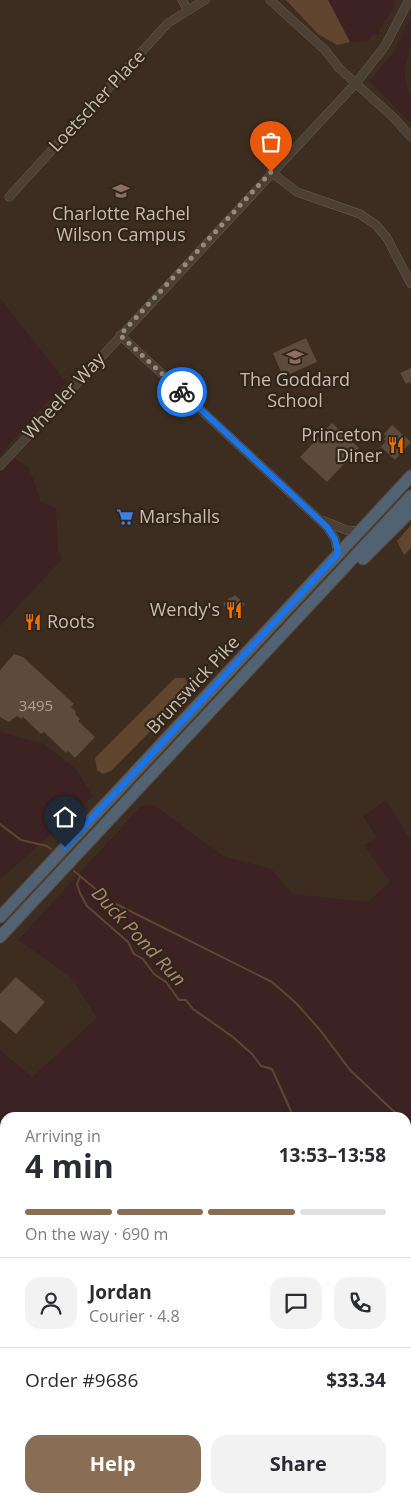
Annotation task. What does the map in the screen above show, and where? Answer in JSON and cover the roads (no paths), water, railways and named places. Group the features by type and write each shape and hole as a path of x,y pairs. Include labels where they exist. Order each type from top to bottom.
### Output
{"highway":[{"name":"Brunswick Pike","path":"0,917 411,476"},
{"name":"Brunswick Pike","path":"0,937 411,496"},
{"path":"317,596 362,560 411,511"}],"street":[{"path":"182,0 188,10"},
{"name":"Loetscher Place","path":"9,196 168,23 205,0"},
{"path":"270,0 325,50 339,68 394,118 411,137"},
{"name":"Wheeler Way","path":"0,466 271,172 356,83 385,46 409,0"},
{"path":"271,172 297,192 360,214 376,225 387,238 411,284"},
{"path":"120,335 318,518 335,539 338,554"},
{"path":"318,518 346,530 360,531"}],"waterway":[{"name":"Duck Pond Run","path":"0,824 21,840 47,846 51,849"},
{"path":"74,871 110,901 272,982 296,1003 320,1030 350,1070 395,1112"},
{"name":"Duck Pond Run","path":"80,876 77,884 87,906 128,942 134,954 143,959 154,974 166,982 179,1000 186,1000 193,1009 233,1037 252,1054 261,1066 272,1069 291,1112"}],"place":[{"name":"Charlotte Rachel Wilson Campus","path":"121,191"},
{"name":"The Goddard School","path":"295,357"},
{"name":"Princeton Diner","path":"396,445"},
{"name":"Marshalls","path":"125,517"},
{"name":"Wendy's","path":"234,610"},
{"name":"Roots","path":"33,622"}]}
